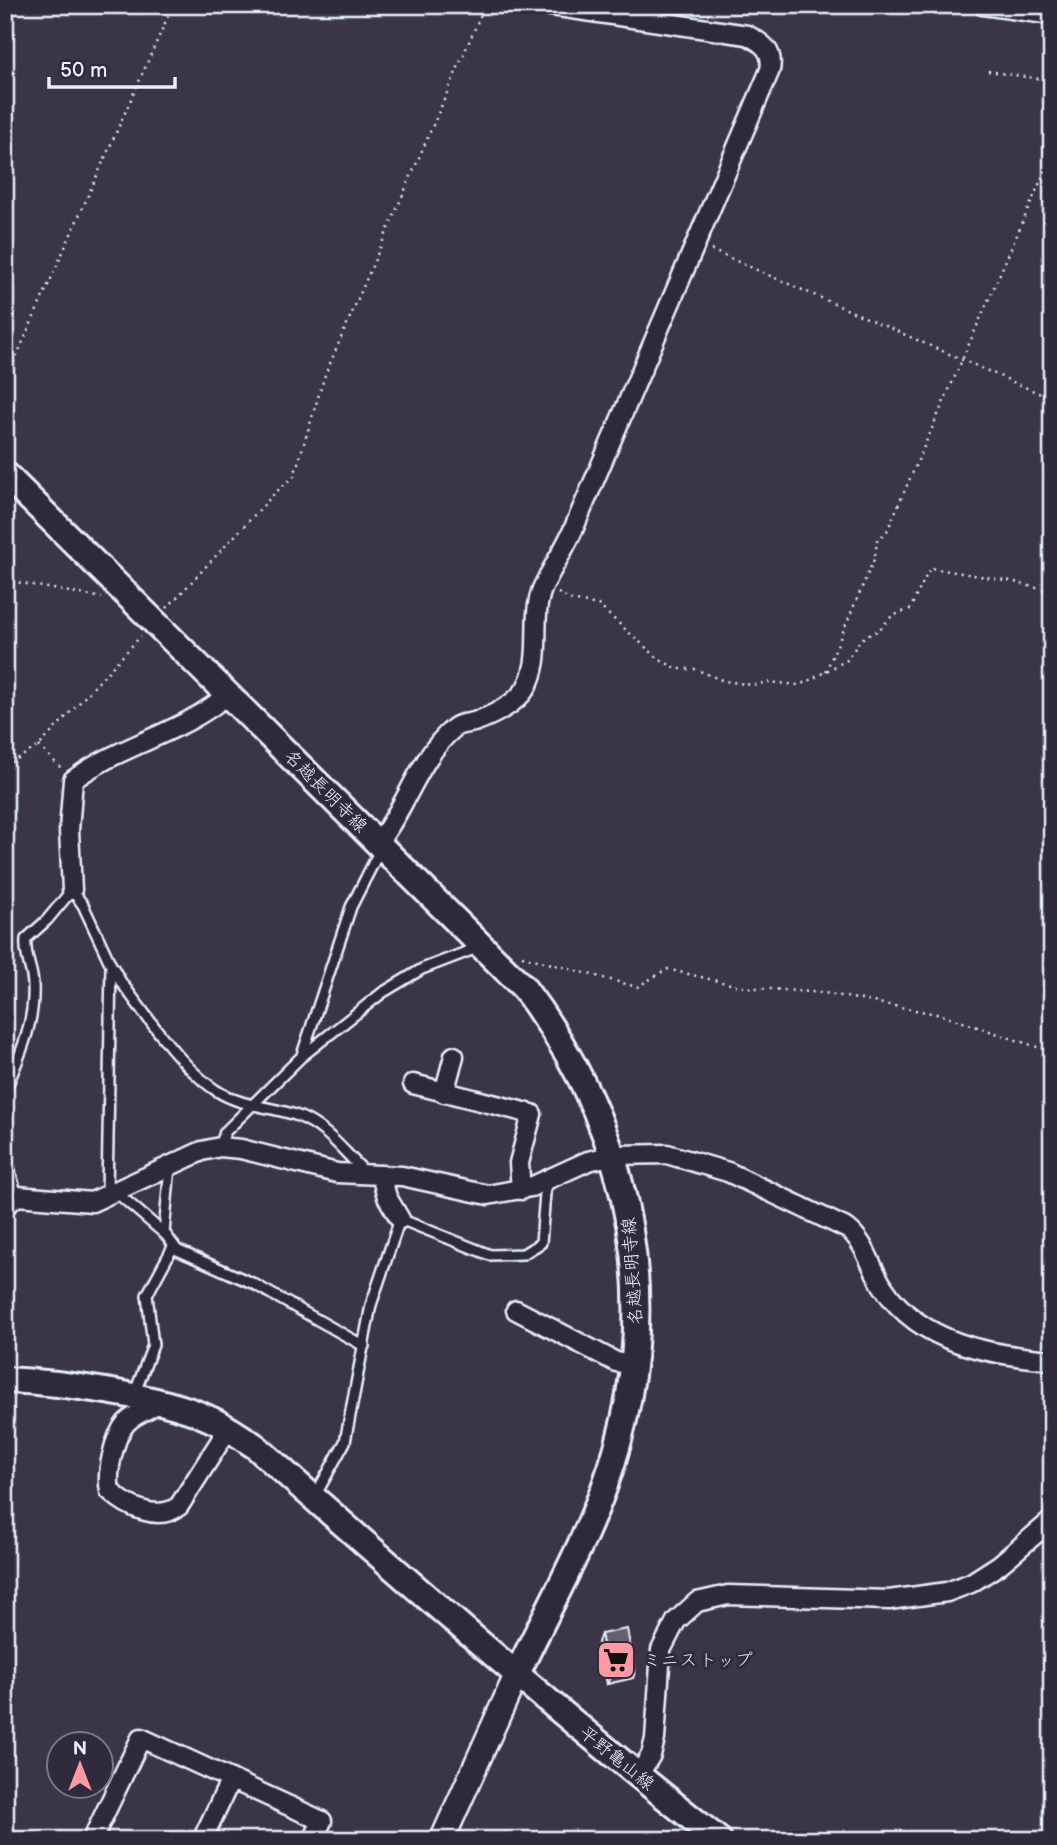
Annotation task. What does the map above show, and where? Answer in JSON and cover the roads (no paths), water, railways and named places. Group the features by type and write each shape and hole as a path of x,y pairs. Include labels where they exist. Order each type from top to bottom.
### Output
{"main road":[{"name":"名越長明寺線","path":"5,474 523,987 563,1044 586,1088 614,1155 631,1222 637,1317 633,1365 623,1423 604,1489 516,1676"},
{"path":"5,1380 35,1381 133,1398 206,1416 255,1446 416,1585 516,1676"},
{"name":"平野亀山線","path":"516,1676 719,1840"}],"street":[{"path":"380,844 396,821 428,758 444,737 457,725 474,722 515,701 525,690 536,663 538,606 545,584 575,527 772,61 767,47 747,35 545,5"},
{"path":"983,5 1052,15"},
{"path":"72,890 69,830 73,780 111,755 209,710 228,694"},
{"path":"444,1093 454,1056"},
{"path":"413,1084 531,1114 519,1163 521,1190"},
{"path":"11,1201 92,1202 202,1151 220,1147 359,1175 402,1176 488,1195 521,1190 588,1161 614,1155 650,1153 682,1157 728,1172 794,1202 856,1235 873,1270 894,1301 911,1317 933,1331 957,1343 994,1355 1052,1360"},
{"path":"381,1175 387,1197 400,1219"},
{"path":"516,1310 616,1362 633,1365"},
{"path":"159,1403 125,1424 116,1445 109,1481 110,1491 115,1497 140,1509 167,1513 179,1506 228,1429"},
{"path":"638,1776 651,1755 655,1739 661,1650 676,1621 697,1602 728,1595 889,1600 947,1592 971,1583 999,1564 1052,1520"},
{"path":"442,1840 516,1676"},
{"path":"92,1840 141,1738 322,1821 313,1840"},
{"path":"202,1840 230,1779"}],"lane":[{"path":"301,1056 351,907 380,844"},
{"path":"5,1091 22,1051 30,1017 33,985 24,953 26,939 47,920 72,890 83,905 111,965 129,993 199,1076 216,1090 250,1105 299,1116 322,1128 360,1167 359,1175"},
{"path":"220,1147 225,1132 301,1056 404,977 482,946"},
{"path":"111,965 111,1194 164,1233 173,1247 252,1283 364,1346"},
{"path":"5,1154 11,1201"},
{"path":"164,1233 170,1166"},
{"path":"314,1499 345,1442 371,1305 400,1219 490,1255 523,1254 541,1243 546,1181"},
{"path":"133,1398 153,1345 148,1295 173,1247"}],"place":[{"name":"ミニストップ","path":"616,1660"}]}
